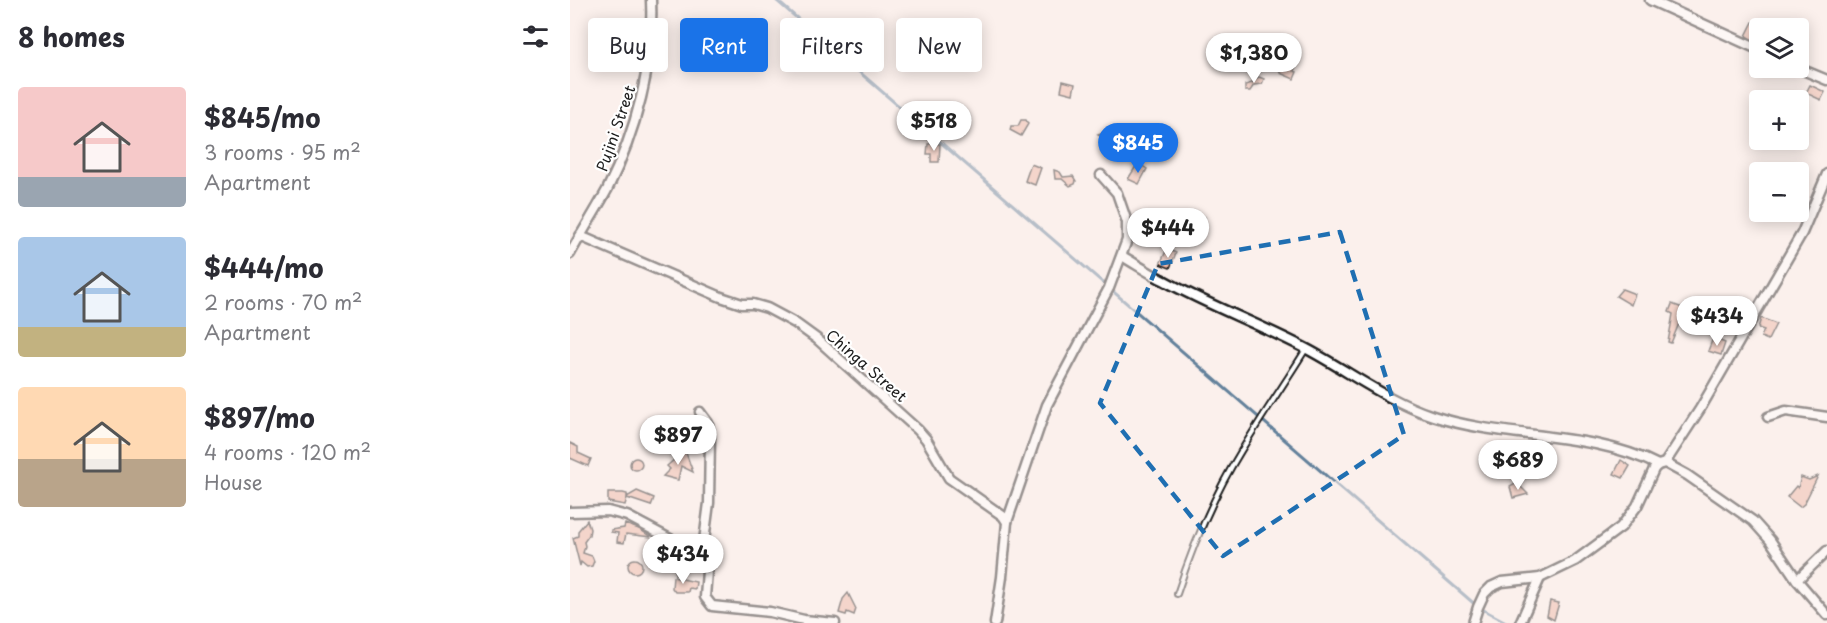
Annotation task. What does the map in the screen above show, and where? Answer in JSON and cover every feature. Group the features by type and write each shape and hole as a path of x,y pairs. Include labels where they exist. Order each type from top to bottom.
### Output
{"street":[{"name":"Pujini Street","path":"570,254 608,188 640,103 651,33 651,0"},
{"path":"1650,0 1749,45"},
{"path":"1809,73 1827,80"},
{"path":"1473,623 1484,594 1491,587 1502,582 1540,578 1575,561 1621,526 1637,506 1650,476 1662,464 1700,409 1802,233 1827,174"},
{"path":"995,623 1007,522 1047,405 1101,305 1127,240 1127,222 1117,193 1101,175"},
{"name":"Chinga Street","path":"580,236 721,297 742,304 767,308 795,323 817,339 918,430 952,482 1002,516 1007,522"},
{"path":"1122,256 1165,282 1307,349 1401,404 1465,425 1609,447 1662,464 1687,475 1753,520 1770,540 1797,580 1827,615"},
{"path":"1768,417 1786,411 1827,417"},
{"path":"700,412 708,423 711,437 709,503 702,556 707,571 705,597 712,606 770,612 804,620 835,623"},
{"path":"570,512 608,511 627,516 702,556"},
{"path":"1797,580 1827,551"},
{"path":"1520,623 1540,578"}],"lane":[{"path":"1177,594 1201,529 1240,453 1307,349"}],"highlighted area":[{"path":"1340,232 1404,435 1223,556 1100,403 1158,264"}],"building":[{"path":"1293,57 1298,61 1294,79 1280,73 1278,63 1280,59 1288,61"},
{"path":"1259,77 1264,79 1262,84 1254,85 1250,91 1245,91 1245,85"},
{"path":"1063,81 1075,84 1073,94 1061,91"},
{"path":"1810,85 1825,92 1821,100 1809,94 1808,90"},
{"path":"938,112 954,118 950,130 940,127 935,121"},
{"path":"1021,120 1026,120 1028,124 1021,136 1010,130 1011,126 1018,126"},
{"path":"1112,130 1117,134 1112,143 1098,135"},
{"path":"928,144 940,144 939,162 931,162 931,154 927,154"},
{"path":"1138,163 1147,169 1139,184 1128,179"},
{"path":"1031,164 1041,168 1035,185 1025,181"},
{"path":"1054,170 1060,172 1063,177 1073,176 1075,184 1070,186 1062,179 1055,179"},
{"path":"1193,211 1205,217 1196,240 1183,235"},
{"path":"1167,249 1176,253 1170,268 1160,264"},
{"path":"1622,289 1635,294 1631,305 1616,296"},
{"path":"1672,304 1685,309 1671,343 1668,342 1673,314 1669,312"},
{"path":"1761,318 1776,324 1768,340 1761,337 1764,330 1758,328"},
{"path":"1713,338 1725,343 1721,355 1708,351"},
{"path":"570,443 578,447 578,453 591,459 588,466 570,458"},
{"path":"679,451 686,453 693,472 681,466 678,480 663,476 670,469 667,466 676,458 673,456"},
{"path":"638,458 642,464 638,470 634,470 630,462"},
{"path":"1621,460 1630,466 1623,478 1614,474"},
{"path":"1818,476 1804,504 1800,507 1787,497 1796,486 1798,488 1801,477 1809,480"},
{"path":"1517,483 1528,494 1513,498 1510,487"},
{"path":"637,491 654,498 651,506 627,498 625,505 608,502 608,493 623,493 627,494 627,497"},
{"path":"587,520 590,529 584,542 583,553 592,556 594,561 592,566 587,567 581,562 580,566 573,538 578,536 578,531"},
{"path":"625,524 651,537 626,534 624,543 617,542 618,533 611,532 611,530 624,528"},
{"path":"679,557 684,557 687,564 675,575 676,561"},
{"path":"635,559 640,561 642,566 640,571 635,573 630,571 628,566 630,561"},
{"path":"673,577 696,582 695,589 689,588 688,592 675,592 672,588"},
{"path":"848,593 856,609 854,615 847,612 846,615 839,613 843,599"},
{"path":"1550,601 1559,603 1554,620 1547,616"}],"waterway":[{"path":"776,0 1478,607 1508,623"}]}
